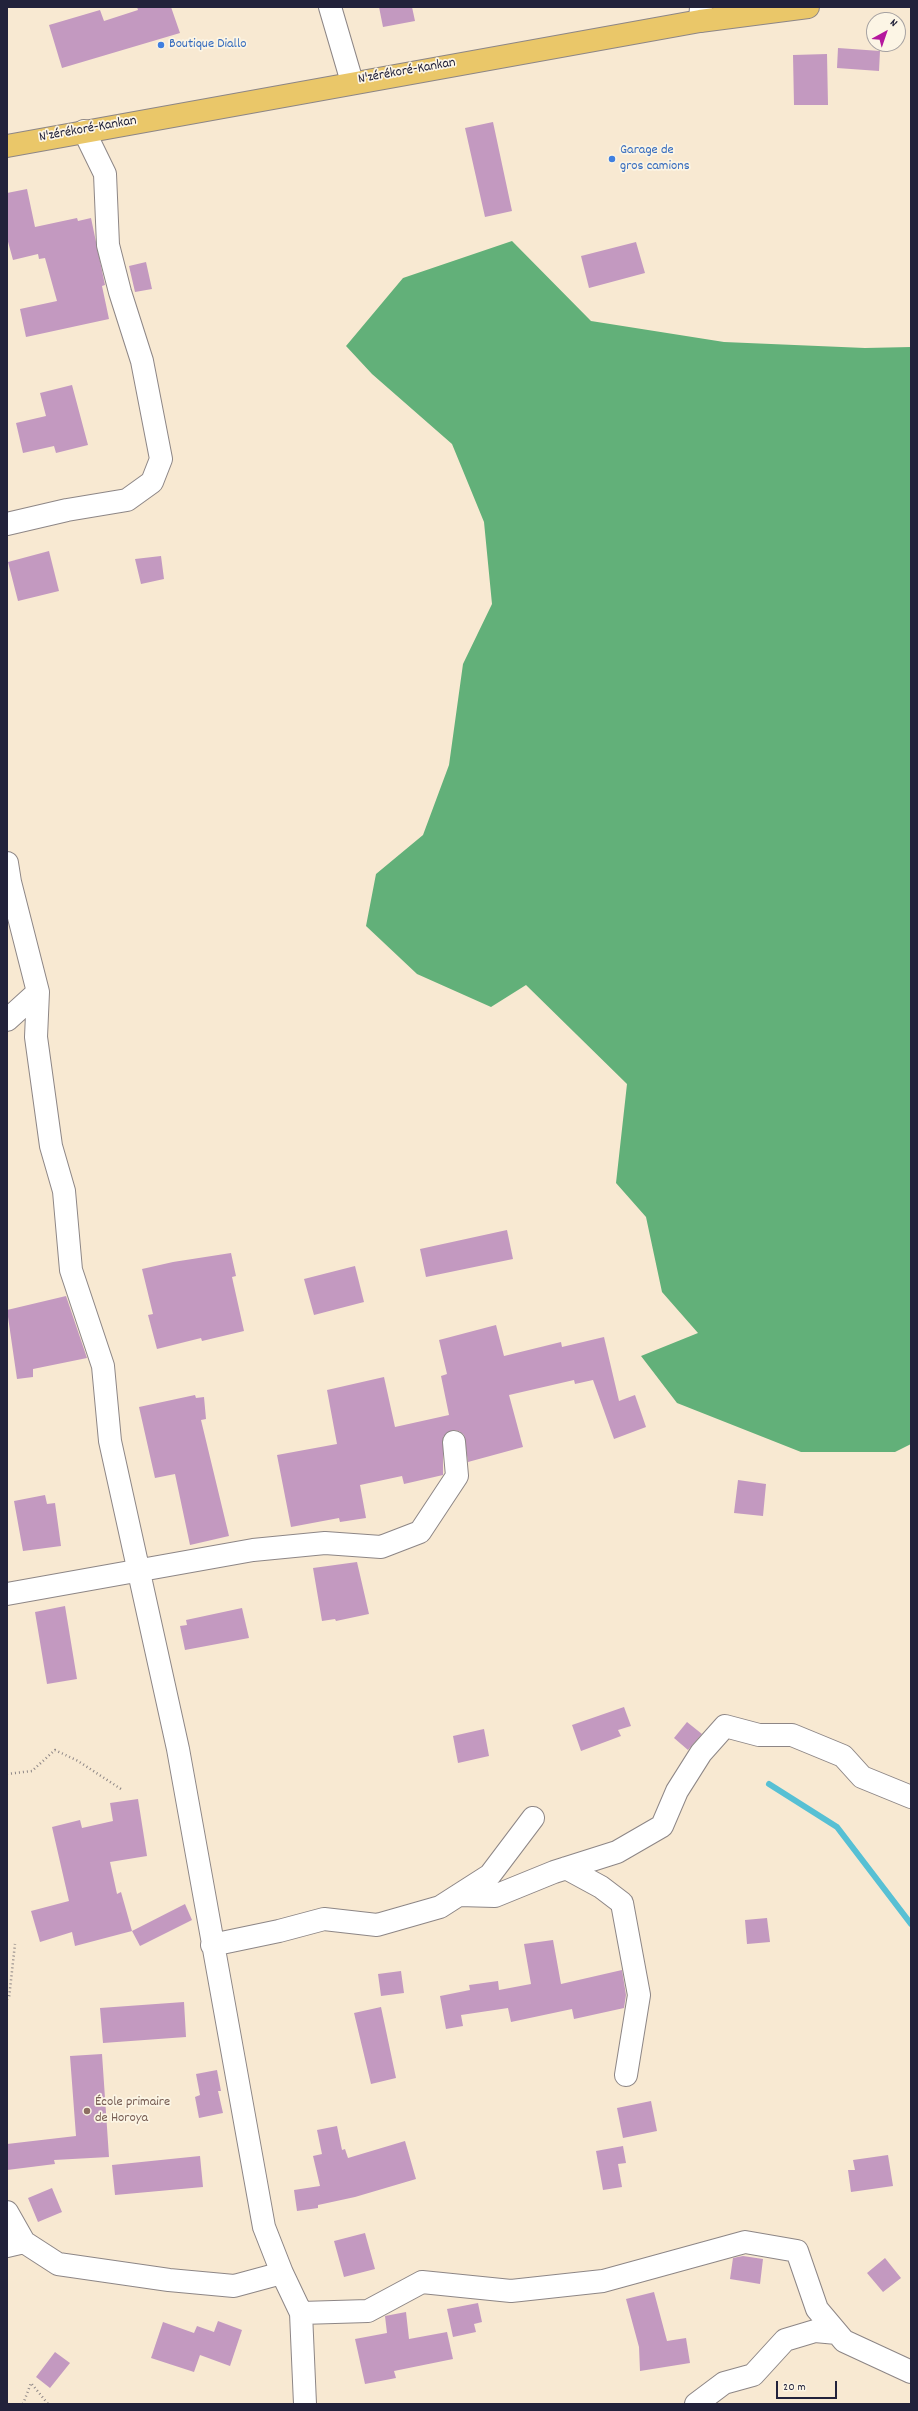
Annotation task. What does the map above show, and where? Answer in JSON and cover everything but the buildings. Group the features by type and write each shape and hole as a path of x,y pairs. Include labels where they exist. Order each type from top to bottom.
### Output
{"highway":[{"name":"N'zérékoré-Kankan","path":"7,146 352,82 700,14 808,7"}],"street":[{"path":"330,7 352,82"},
{"path":"7,524 67,510 127,500 152,482 161,460 142,361 120,292 108,245 105,174 84,131"},
{"path":"7,863 10,882 38,992 36,1037 51,1146 64,1191 71,1270 103,1366 110,1441 140,1569 178,1749 212,1945 264,2226 282,2273 301,2313 305,2404"},
{"path":"7,1020 38,992"},
{"path":"7,1594 140,1569 260,1549 325,1543 381,1547 420,1532 457,1476 454,1442"},
{"path":"459,1895 494,1896 566,1868 617,1852 662,1826 677,1791 697,1759 725,1726 759,1735 792,1735 843,1756 862,1777 911,1797"},
{"path":"212,1945 279,1931 324,1919 377,1925 440,1907 490,1875 533,1818"},
{"path":"566,1868 601,1887 622,1902 639,1994 626,2075"},
{"path":"7,2212 16,2244 58,2264 169,2280 234,2286 282,2273"},
{"path":"301,2313 368,2311 422,2282 511,2291 603,2281 745,2242 797,2251 817,2310 844,2341 911,2372"},
{"path":"696,2404 724,2383 753,2375 785,2340 815,2331 837,2333"}],"path":[{"path":"7,1774 32,1771 55,1750 78,1761 121,1789"},
{"path":"7,1999 15,1944"},
{"path":"23,2404 31,2383 48,2404"}],"green space":[{"path":"512,241 591,321 724,342 865,348 911,347 911,1444 895,1452 801,1452 677,1403 641,1356 698,1333 662,1292 646,1217 616,1183 627,1084 526,985 491,1007 417,974 366,926 376,874 423,835 449,765 463,664 492,604 484,522 452,444 372,374 346,346 403,278"}],"waterway":[{"path":"769,1784 837,1827 911,1924"}],"place":[{"name":"Boutique Diallo","path":"161,45"},
{"name":"Garage de gros camions","path":"612,159"},
{"name":"École primaire de Horoya","path":"87,2111"}]}
